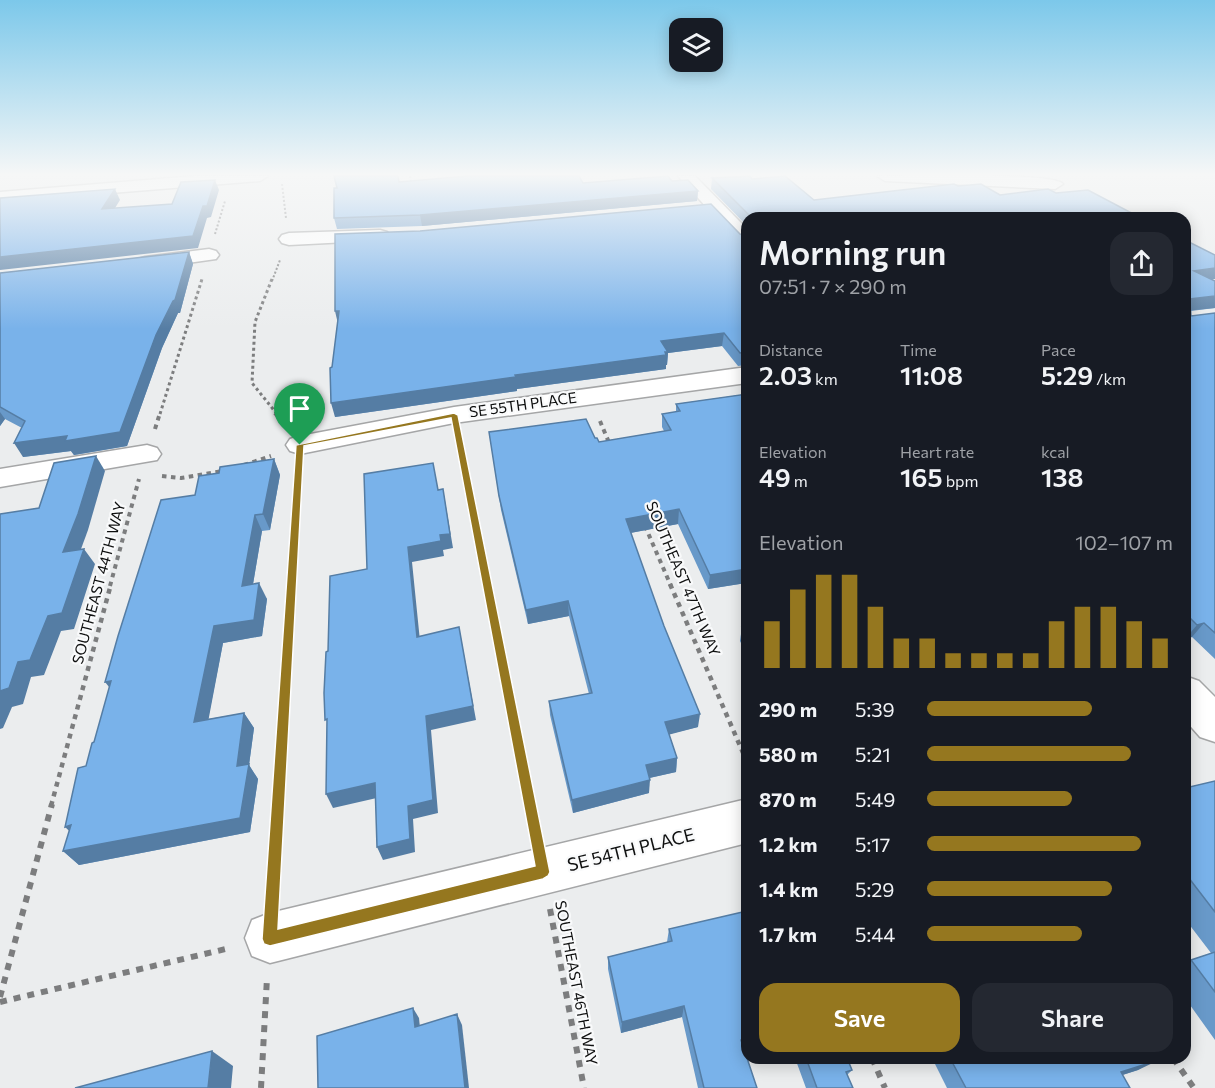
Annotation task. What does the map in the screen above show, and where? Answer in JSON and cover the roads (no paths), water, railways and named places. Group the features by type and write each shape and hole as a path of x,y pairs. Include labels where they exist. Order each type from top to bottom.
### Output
{"street":[{"path":"289,239 399,235"},
{"path":"130,264 209,255"},
{"name":"SE 55TH PLACE","path":"300,445 454,415 741,376"},
{"path":"0,478 145,461"},
{"name":"SE 54TH PLACE","path":"270,939 741,822"}]}
